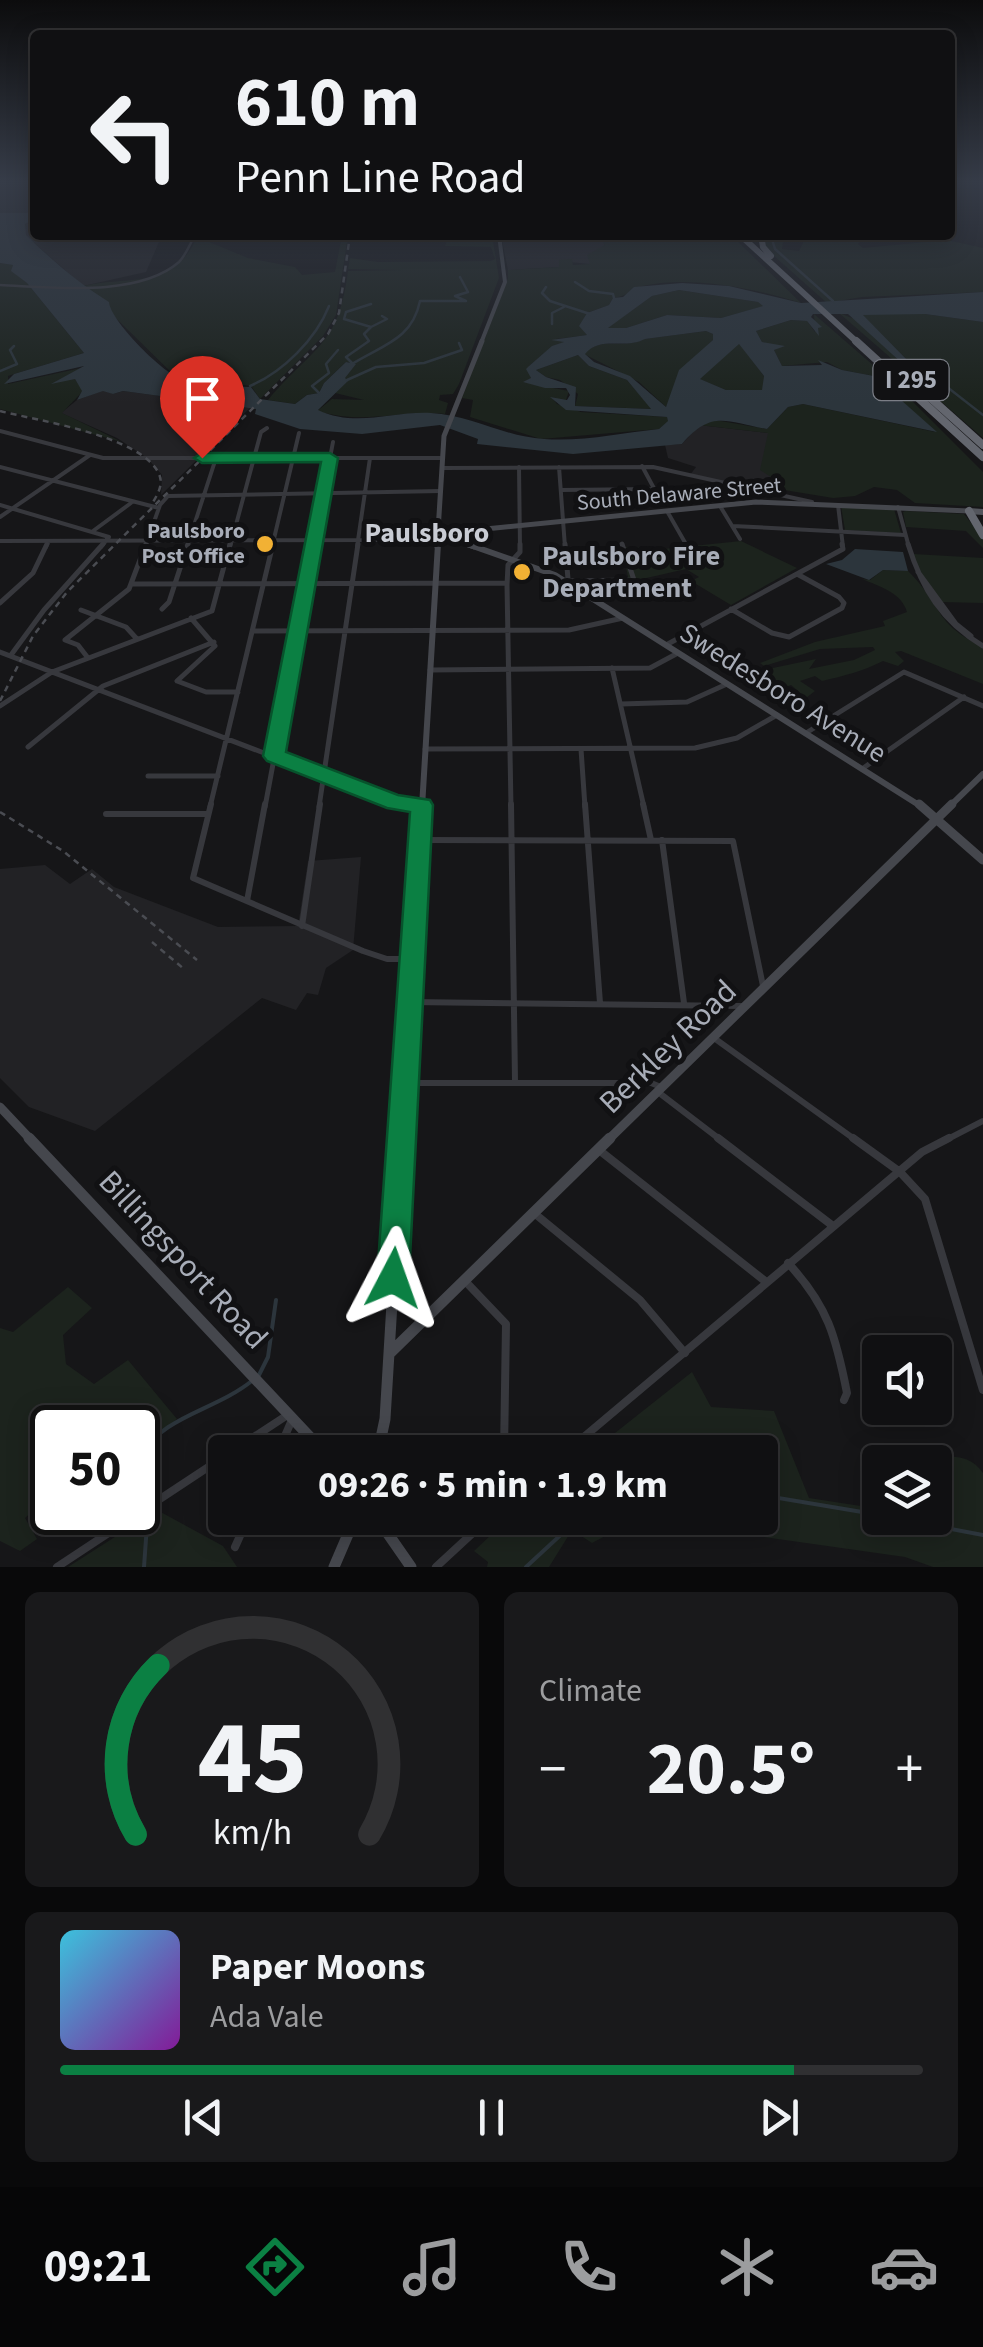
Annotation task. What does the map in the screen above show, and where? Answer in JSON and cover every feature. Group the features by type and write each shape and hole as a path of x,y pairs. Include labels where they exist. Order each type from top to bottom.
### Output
{"highway":[{"name":"I 295","path":"764,256 804,297 983,442"},
{"name":"I 295","path":"767,256 983,461"},
{"path":"770,256 798,284"},
{"path":"970,511 983,536"}],"main road":[{"path":"379,1435 388,1356 446,427 506,276 503,256"},
{"name":"South Delaware Street","path":"438,534 720,506 812,502 983,512"},
{"name":"Swedesboro Avenue","path":"438,534 562,580 938,818 979,851 983,860"},
{"name":"Berkley Road","path":"388,1356 983,774"},
{"name":"Billingsport Road","path":"0,1107 307,1435"},
{"path":"334,1567 347,1535"},
{"path":"389,1535 411,1567"}],"street":[{"path":"0,285 104,285 161,272 175,265 181,256"},
{"path":"0,706 52,672 212,611 261,432 267,428"},
{"path":"0,432 90,456 443,458"},
{"path":"299,433 194,879 387,959 412,959"},
{"path":"246,901 333,442"},
{"path":"0,517 90,456"},
{"path":"162,609 176,584 216,458"},
{"path":"302,926 370,458"},
{"path":"442,468 642,466 812,502"},
{"path":"561,490 656,492 642,466"},
{"path":"0,467 159,508"},
{"path":"515,1081 507,583 508,565 520,552 519,467"},
{"path":"559,467 568,579 562,580"},
{"path":"88,658 78,645 65,640 132,584 159,508 168,496 441,491"},
{"path":"92,532 130,502"},
{"path":"666,645 843,549 838,504"},
{"path":"0,505 109,537 11,654"},
{"path":"720,506 740,539"},
{"path":"898,507 912,566 950,624 983,644"},
{"path":"667,511 687,546"},
{"path":"733,526 904,535"},
{"path":"0,542 357,541 438,534"},
{"path":"0,603 33,573 48,542"},
{"path":"562,580 634,580 622,543"},
{"path":"731,609 772,633 788,636 840,610 844,602 839,596 795,573"},
{"path":"132,584 507,583"},
{"path":"81,610 126,627 137,639"},
{"path":"191,618 214,642 214,649 177,681 206,692 238,692"},
{"path":"252,631 569,630 623,618"},
{"path":"28,747 100,689 214,642"},
{"path":"0,652 396,803 422,805"},
{"path":"430,670 650,668 678,653"},
{"path":"612,668 651,840"},
{"path":"806,734 904,672 983,706"},
{"path":"620,704 688,702 727,684"},
{"path":"862,769 964,697"},
{"path":"426,749 715,744 748,733 776,715"},
{"path":"581,749 600,1003"},
{"path":"148,776 218,776"},
{"path":"106,814 209,814"},
{"path":"420,840 733,840 763,990"},
{"path":"662,840 684,1003"},
{"path":"410,1002 684,1003 745,1007"},
{"path":"714,1038 900,1172 925,1199 983,1390"},
{"path":"405,1082 651,1083 833,1226"},
{"path":"586,1435 765,1281 900,1172 945,1138 983,1121"},
{"path":"599,1150 765,1281"},
{"path":"534,1213 640,1300 685,1353"},
{"path":"788,1263 820,1294 828,1312 847,1393 844,1400"},
{"path":"465,1282 506,1324 504,1435"},
{"path":"284,1435 290,1417"},
{"path":"260,1435 290,1417"},
{"path":"57,1567 208,1467"},
{"path":"235,1547 240,1535"},
{"path":"436,1567 471,1535"}],"shaded area":[{"path":"0,256 49,256 109,302 138,344 178,377 214,385 251,387 260,399 295,404 307,395 319,393 346,362 356,364 345,378 348,381 318,410 346,418 431,413 558,440 659,429 668,421 667,417 566,410 550,397 567,400 570,395 566,388 523,382 531,378 526,369 529,366 552,346 564,342 551,340 587,335 579,326 587,313 609,305 613,298 623,297 634,287 682,283 729,286 801,303 983,292 983,322 925,314 863,315 911,364 939,377 904,365 848,314 813,314 811,317 822,327 818,328 819,336 807,321 791,320 756,331 762,342 785,346 774,350 782,366 822,365 818,360 842,370 874,376 937,432 803,404 788,407 767,429 730,421 711,422 682,444 573,454 477,444 478,439 440,425 362,434 300,429 255,414 256,409 123,391 103,391 77,400 82,391 75,379 51,384 84,366 4,384 14,374 84,353 27,283 11,271 13,265 0,263","holes":["679,290 758,302 763,306 721,318 667,315 626,328 608,328 652,296","706,331 713,334 713,340 679,370 666,407 630,376 594,362 585,354 598,345","739,344 764,376 762,390 726,390 700,379","578,355 589,366 627,380 651,409 575,406 576,387 536,370"]},
{"path":"49,256 153,256 146,272 83,286"},
{"path":"185,256 243,256 295,267 302,275 335,272 338,256 345,256 336,315 323,336 260,399 251,386 175,376 83,286 149,278 176,266"},
{"path":"494,256 495,256 499,278 459,384 453,394 440,395 439,400 448,403 445,414 352,417 317,411 332,399 364,400 335,393 347,381 344,378 355,364 346,362 319,393 307,395 295,404 268,400 330,331 344,296 348,271 403,270 348,269 350,258 378,262 495,259"},
{"path":"505,256 593,256 590,264 559,261 560,267 508,270"},
{"path":"587,256 753,256 801,303 704,283 643,286 587,313 580,326 588,335 556,339 565,342 552,347 529,366 532,384 569,391 566,400 553,399 557,404 581,412 667,417 669,421 659,429 541,439 470,417 473,400 462,398 508,270 559,267 559,260 572,259 573,265 590,264"},
{"path":"774,256 983,256 983,292 862,297 827,303"},
{"path":"0,263 13,265 12,271 27,283 84,353 8,376 8,384 86,367 63,379 75,379 83,391 62,413 122,442 0,409"},
{"path":"679,290 764,306 721,318 667,315 626,328 607,328 652,296"},
{"path":"839,313 857,320 904,365 911,364 861,314 925,314 983,322 983,438"},
{"path":"814,314 896,385 983,472 983,507 915,503 897,490 874,487 855,496 833,498 778,489 779,482 760,470 768,433 699,425 715,420 767,429 788,407 803,404 935,432 874,376 842,370 827,362 782,366 774,350 780,347 762,342 756,331 791,320 807,321 815,332"},
{"path":"706,331 713,334 713,340 686,366 666,407 639,382 584,354 598,345"},
{"path":"739,343 764,376 763,390 726,390 699,379"},
{"path":"578,355 589,366 627,380 652,409 575,406 578,394 560,380 536,370"},
{"path":"104,390 250,408 161,495 162,475 147,458 117,438 61,413 77,400"},
{"path":"699,425 768,433 782,497 690,475 696,467 668,458 665,445 682,444"},
{"path":"841,506 894,509 901,533 845,530"},
{"path":"906,511 964,514 983,538 983,548 966,531 906,527"},
{"path":"741,541 797,568 731,605 691,581 699,577 686,569 629,582 622,547 654,550"},
{"path":"855,549 903,552 908,571 883,570 869,580 826,564 842,560"},
{"path":"913,554 983,558 983,603 941,602 917,567"},
{"path":"883,570 908,571 947,622 983,647 983,684 901,651 895,652 904,661 898,666 883,661 822,681 815,676 800,681 815,691 806,698 791,685 775,691 752,678 768,669 816,659 809,669 854,660 875,650 820,649 764,666 760,663 815,642 885,626 883,621 907,612 895,595 862,579 870,580"},
{"path":"361,857 353,950 326,968 318,995 307,993 296,1010 262,998 95,1131 29,1107 0,1078 0,869 45,865 70,884 92,869 114,887 218,927 298,926 308,861"},
{"path":"68,1287 92,1308 63,1335 66,1364 94,1384 128,1360 177,1419 160,1434 160,1405 30,1405 30,1513 25,1518 30,1535 37,1539 20,1551 0,1541 0,1328 13,1332"},
{"path":"692,1372 711,1407 774,1411 809,1498 862,1506 862,1535 952,1535 952,1457 961,1458 983,1473 983,1567 933,1567 905,1557 749,1535 778,1535 778,1435 612,1435"},
{"path":"160,1512 223,1546 237,1567 68,1567 118,1535 160,1535"},
{"path":"491,1535 569,1535 549,1567 487,1567 488,1562 474,1551"},
{"path":"580,1535 607,1535 592,1543"}],"waterway":[{"path":"783,256 833,301"},
{"path":"352,364 403,333 420,301 466,301 455,296 468,292 460,277"},
{"path":"575,282 589,291 613,294 614,298"},
{"path":"546,287 542,293 550,301 590,314"},
{"path":"371,304 346,312 344,319 371,327"},
{"path":"250,386 297,353 329,306"},
{"path":"552,324 552,313 564,307"},
{"path":"371,327 387,319 382,316"},
{"path":"352,363 346,357 369,341 364,334 371,327"},
{"path":"347,380 376,367 424,363 462,350 459,343"},
{"path":"0,371 17,364 10,350 14,346"},
{"path":"319,393 312,386 329,373 326,364 338,350"},
{"path":"933,376 983,415"},
{"path":"259,1375 268,1357 276,1300"},
{"path":"160,1433 253,1380"},
{"path":"778,1498 862,1512"},
{"path":"952,1529 983,1535"},
{"path":"144,1567 146,1535"},
{"path":"526,1567 561,1535"}],"railway":[{"path":"0,701 33,636 67,592 328,334 339,313 347,256"},
{"path":"0,411 88,432 132,450 149,461 159,474 160,486 152,504"},
{"path":"0,812 63,851 197,960"},
{"path":"152,942 184,969"}],"place":[{"name":"Paulsboro Post Office","path":"265,544"},
{"name":"Paulsboro Fire Department","path":"522,572"}],"district":[{"name":"Paulsboro","path":"427,533"}],"route":[{"path":"202,458 330,458 274,756 396,803 422,805 393,1278"}]}
